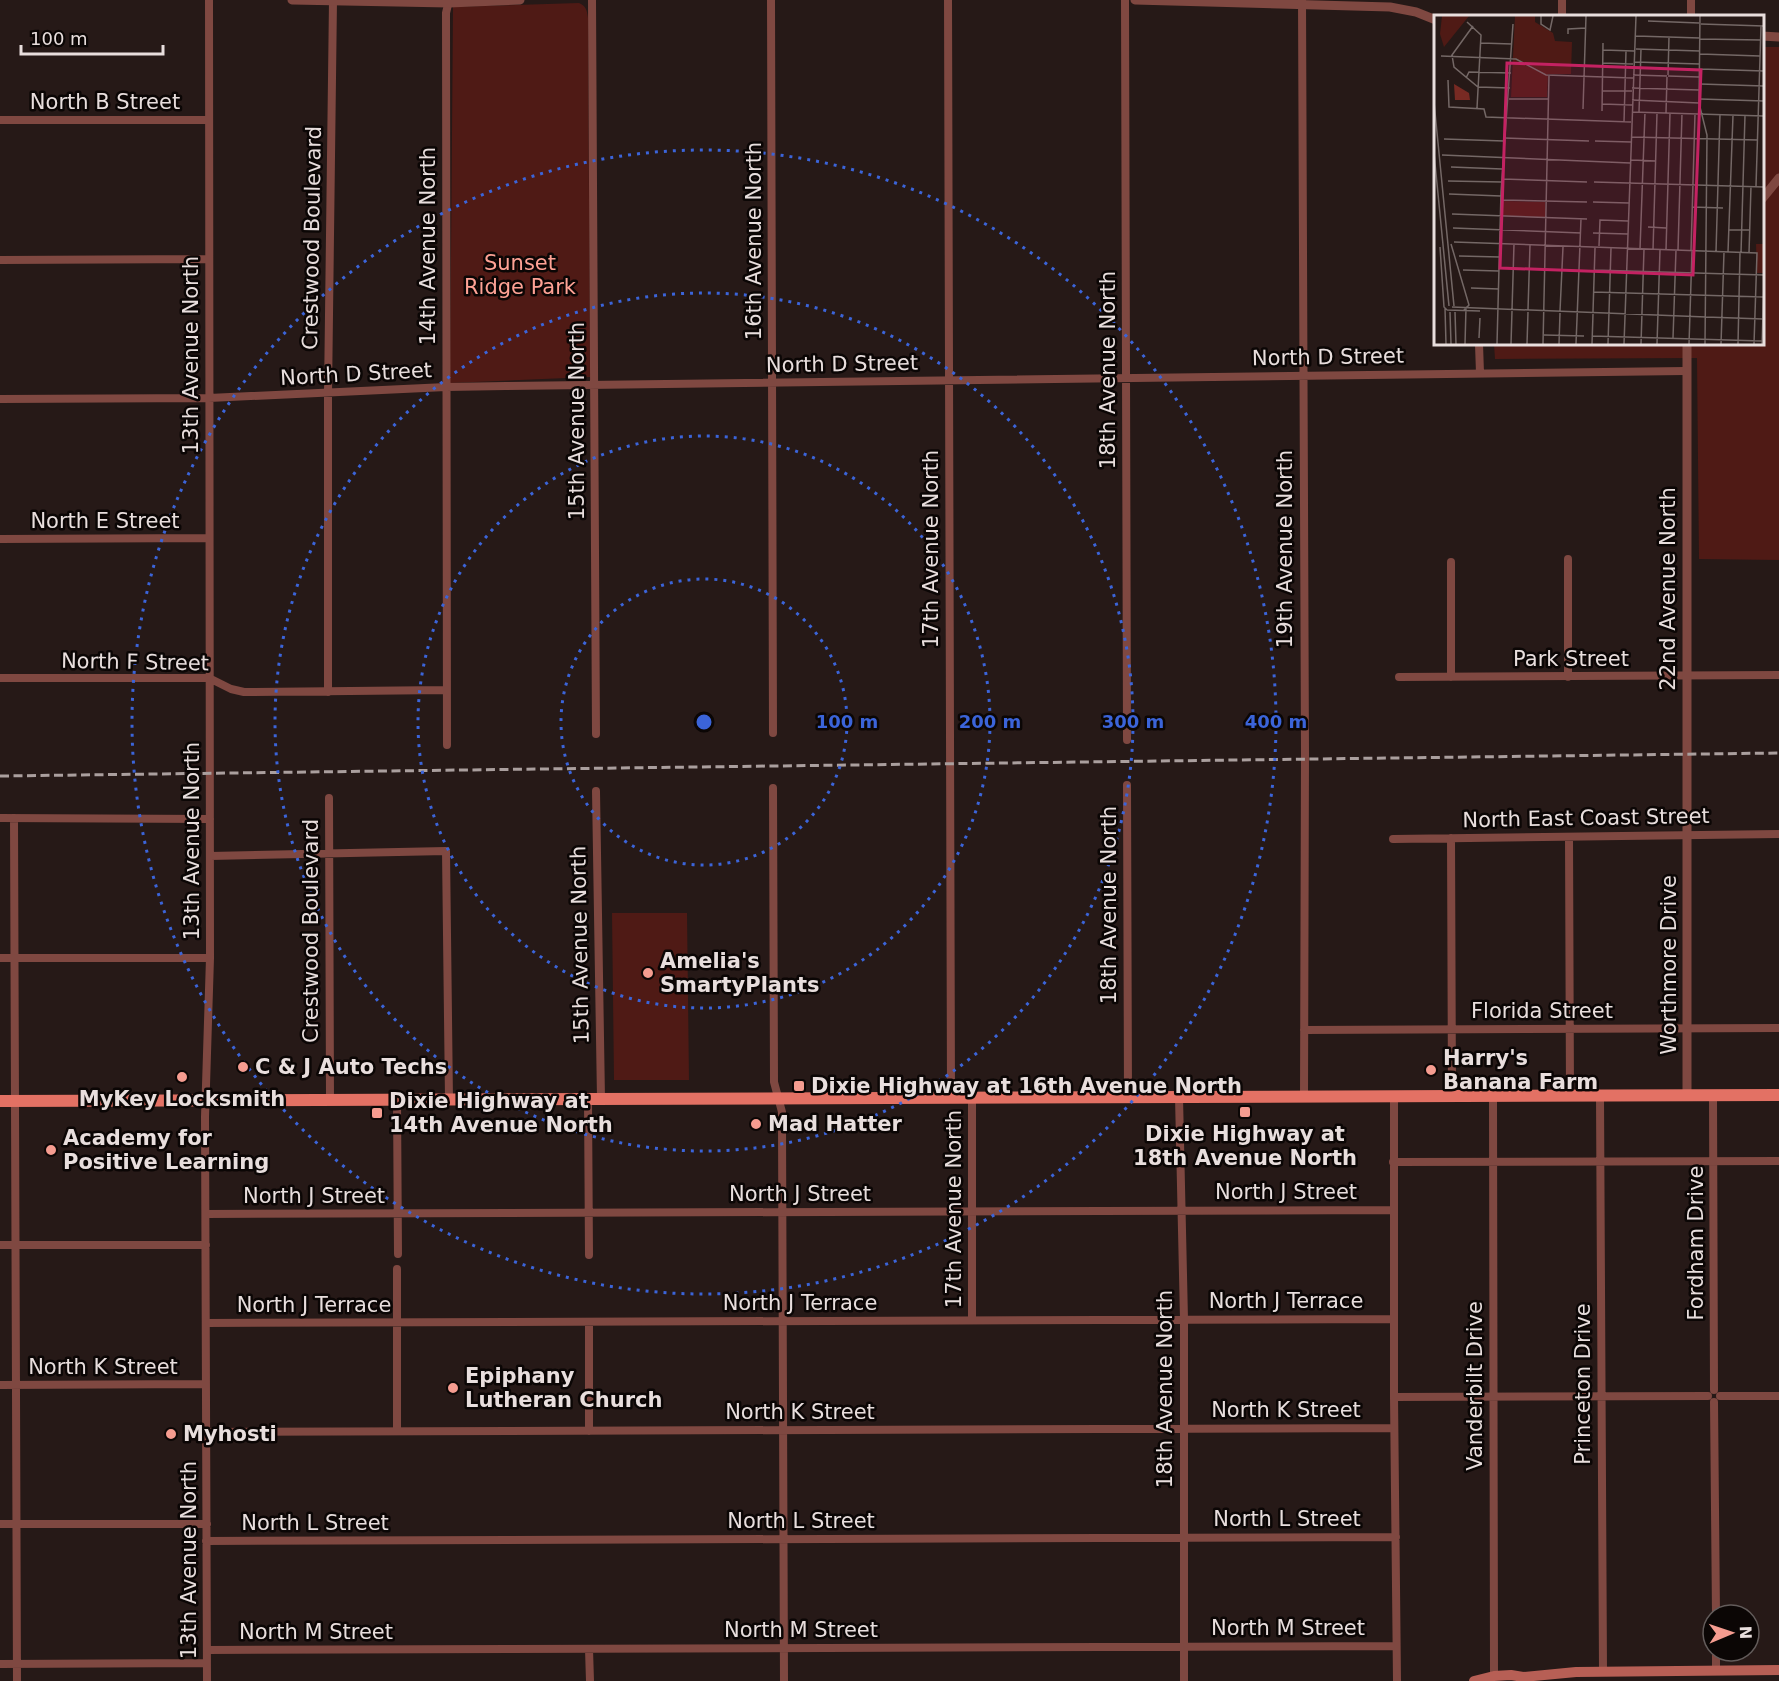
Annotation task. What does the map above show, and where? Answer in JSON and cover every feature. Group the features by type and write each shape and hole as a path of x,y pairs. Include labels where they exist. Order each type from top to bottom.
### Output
{"main road":[{"path":"0,1101 1779,1095"},
{"path":"1474,1681 1494,1676 1511,1675 1520,1680 1560,1673 1603,1671 1654,1676 1716,1671 1779,1671"}],"street":[{"name":"13th Avenue North","path":"207,1681 206,1101 210,958 209,0"},
{"path":"292,0 449,2 520,0"},
{"name":"Crestwood Boulevard","path":"328,692 328,393 333,0"},
{"name":"15th Avenue North","path":"592,0 596,734"},
{"name":"16th Avenue North","path":"771,0 773,733"},
{"name":"17th Avenue North","path":"948,0 951,1098"},
{"name":"18th Avenue North","path":"1125,0 1127,740"},
{"path":"1135,0 1302,2 1390,7 1416,12 1434,19"},
{"name":"14th Avenue North","path":"447,745 446,13 449,2"},
{"name":"19th Avenue North","path":"1302,2 1304,1097"},
{"path":"1764,36 1779,37"},
{"name":"North B Street","path":"0,120 209,120"},
{"path":"1764,197 1779,178"},
{"path":"0,260 209,259"},
{"path":"1479,345 1480,374"},
{"name":"22nd Avenue North","path":"1687,345 1685,371 1687,835"},
{"name":"North D Street","path":"0,399 209,398 446,387 1685,371"},
{"name":"North E Street","path":"0,539 209,538"},
{"path":"1568,559 1568,677"},
{"path":"1450,561 1451,677"},
{"name":"Park Street","path":"1399,678 1779,675"},
{"name":"North F Street","path":"0,678 210,678 231,689 244,692 446,690"},
{"name":"18th Avenue North","path":"1127,785 1128,1097"},
{"path":"773,788 774,1082 782,1112 784,1681"},
{"name":"15th Avenue North","path":"589,1255 594,1099 596,791"},
{"name":"Crestwood Boulevard","path":"329,798 330,1100"},
{"path":"0,818 210,819"},
{"path":"14,818 17,1681"},
{"name":"North East Coast Street","path":"1393,839 1779,834"},
{"name":"Worthmore Drive","path":"1687,835 1687,1096"},
{"path":"1569,837 1570,1096"},
{"path":"1451,838 1452,1096"},
{"path":"210,856 447,851 449,1100"},
{"path":"0,958 210,958"},
{"name":"Florida Street","path":"1304,1030 1779,1028"},
{"path":"1394,1096 1397,1681"},
{"name":"Vanderbilt Drive","path":"1492,1096 1494,1676"},
{"name":"Princeton Drive","path":"1600,1096 1603,1671"},
{"name":"Fordham Drive","path":"1713,1096 1716,1603"},
{"name":"18th Avenue North","path":"1179,1097 1184,1319 1184,1681"},
{"name":"17th Avenue North","path":"972,1098 972,1320"},
{"path":"397,1100 398,1254"},
{"path":"1393,1162 1779,1161"},
{"name":"North J Street","path":"206,1214 1394,1210"},
{"path":"0,1245 206,1245"},
{"path":"397,1431 398,1269"},
{"name":"North J Terrace","path":"206,1323 1394,1319"},
{"path":"589,1322 589,1431"},
{"name":"North K Street","path":"0,1385 206,1384"},
{"path":"1394,1397 1779,1396"},
{"name":"North K Street","path":"206,1432 1394,1428"},
{"path":"0,1524 207,1524"},
{"name":"North L Street","path":"207,1541 1396,1537"},
{"name":"North M Street","path":"207,1650 1396,1646"},
{"path":"589,1649 590,1681"},
{"path":"0,1664 207,1663"},
{"path":"1716,1663 1716,1671"}],"green space":[{"name":"Sunset Ridge Park","path":"579,3 586,9 588,18 590,377 450,383 453,7"},
{"path":"1764,47 1779,47 1779,560 1699,559 1697,358 1495,359 1494,345 1764,345"},
{"path":"612,913 687,913 689,1080 614,1080"}],"railway":[{"path":"0,776 1779,753"}],"place":[{"name":"Amelia's SmartyPlants","path":"648,973"},
{"name":"C & J Auto Techs","path":"243,1067"},
{"name":"Harry's Banana Farm","path":"1431,1070"},
{"name":"MyKey Locksmith","path":"182,1077"},
{"name":"Dixie Highway at 16th Avenue North","path":"799,1086"},
{"name":"Dixie Highway at 18th Avenue North","path":"1245,1112"},
{"name":"Dixie Highway at 14th Avenue North","path":"377,1113"},
{"name":"Mad Hatter","path":"756,1124"},
{"name":"Academy for Positive Learning","path":"51,1150"},
{"name":"Epiphany Lutheran Church","path":"453,1388"},
{"name":"Myhosti","path":"171,1434"}]}
